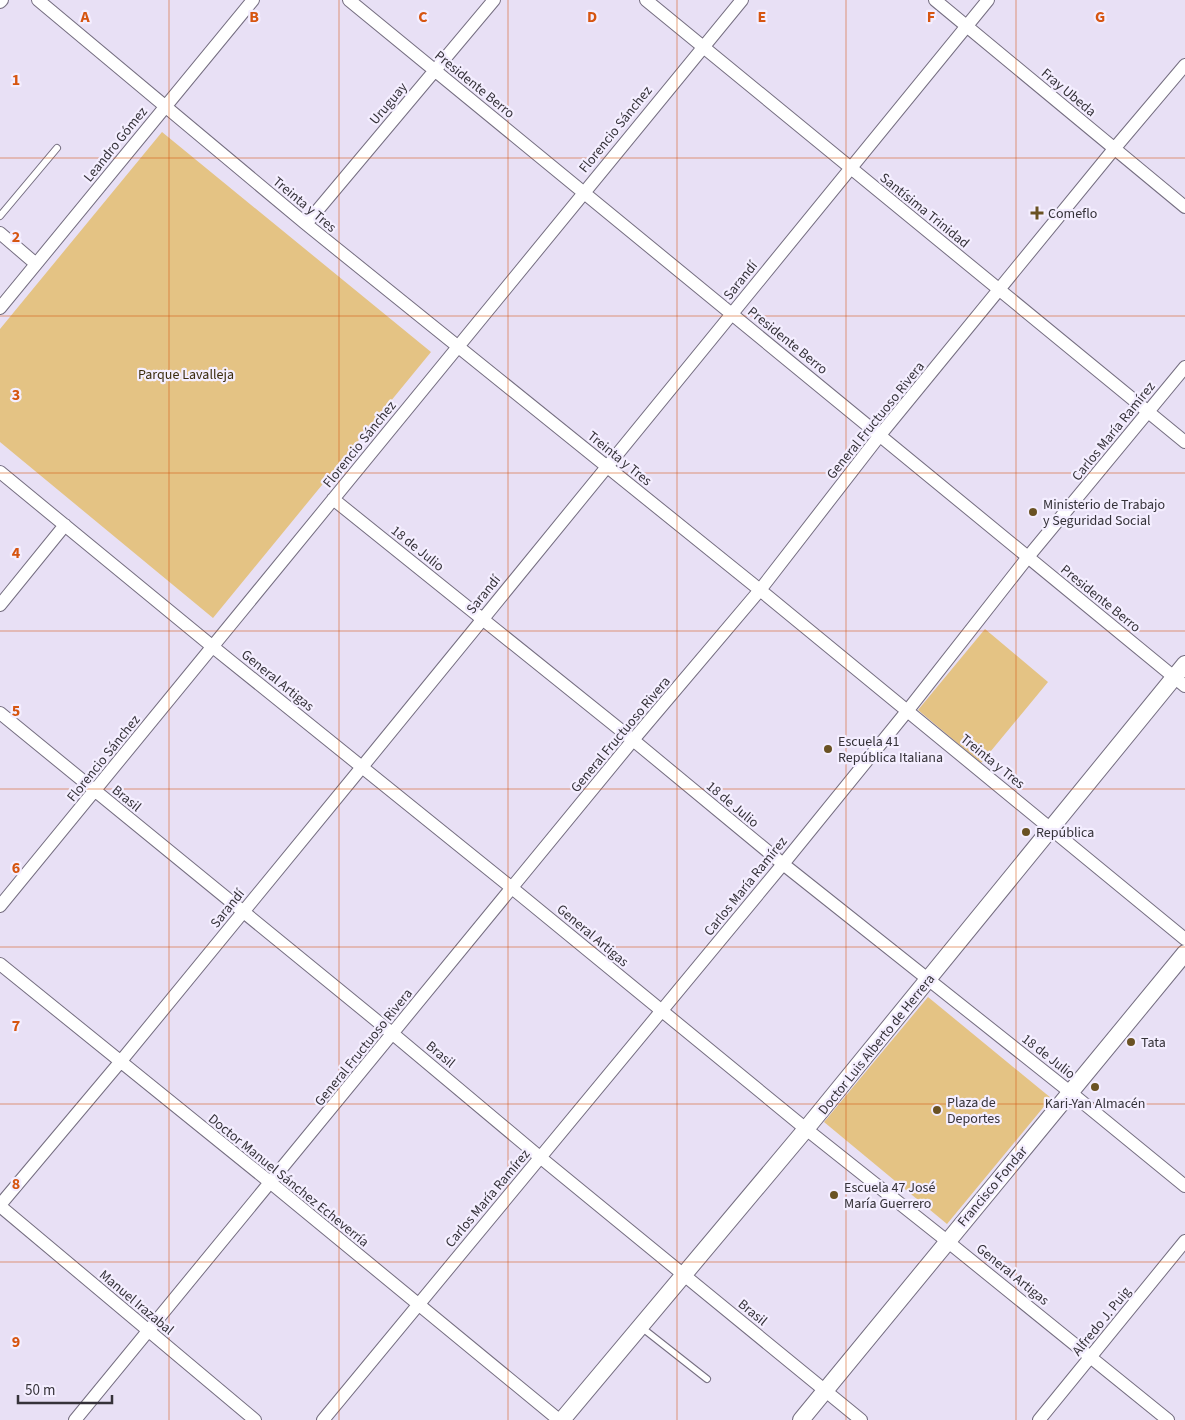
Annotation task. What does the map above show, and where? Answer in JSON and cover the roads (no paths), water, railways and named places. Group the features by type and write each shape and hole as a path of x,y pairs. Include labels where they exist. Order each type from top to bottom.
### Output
{"street":[{"name":"Treinta y Tres","path":"38,0 306,224 908,710 1185,938"},
{"name":"Leandro Gómez","path":"0,308 253,0"},
{"name":"Presidente Berro","path":"349,0 1180,682"},
{"name":"Uruguay","path":"306,224 494,0"},
{"name":"Santísima Trinidad","path":"646,0 1185,442"},
{"name":"Florencio Sánchez","path":"0,906 702,46 742,0"},
{"name":"Fray Ubeda","path":"934,0 1185,207"},
{"name":"Sarandí","path":"0,1206 121,1062 988,0"},
{"name":"General Fructuoso Rivera","path":"75,1420 633,740 760,590 880,435 1185,65"},
{"path":"0,233 36,264"},
{"name":"Carlos María Ramírez","path":"323,1420 417,1304 541,1158 783,864 908,710 1028,557 1185,367"},
{"name":"General Artigas","path":"0,472 213,647 1168,1420"},
{"name":"18 de Julio","path":"333,499 633,740 783,864 1185,1186"},
{"path":"0,605 65,525"},
{"name":"Doctor Luis Alberto de Herrera","path":"560,1420 806,1128 928,980 1050,827 1180,682 1185,664"},
{"name":"Brasil","path":"0,713 861,1420"},
{"name":"Francisco Fondar","path":"801,1420 1185,953"},
{"name":"Doctor Manuel Sánchez Echeverría","path":"0,964 560,1420"},
{"name":"Manuel Irazabal","path":"0,1206 255,1420"},
{"name":"Alfredo J. Puig","path":"1039,1420 1185,1241"}],"lane":[{"path":"0,216 57,148"},
{"path":"640,1326 706,1379"}],"place":[{"name":"Comeflo","path":"1037,213"},
{"name":"Ministerio de Trabajo y Seguridad Social","path":"1033,512"},
{"name":"Escuela 41 República Italiana","path":"828,749"},
{"name":"República","path":"1026,832"},
{"name":"Tata","path":"1131,1042"},
{"name":"Kari-Yan Almacén","path":"1095,1087"},
{"name":"Plaza de Deportes","path":"937,1110"},
{"name":"Escuela 47 José María Guerrero","path":"834,1195"}],"park label":[{"name":"Parque Lavalleja","path":"186,374"}]}
